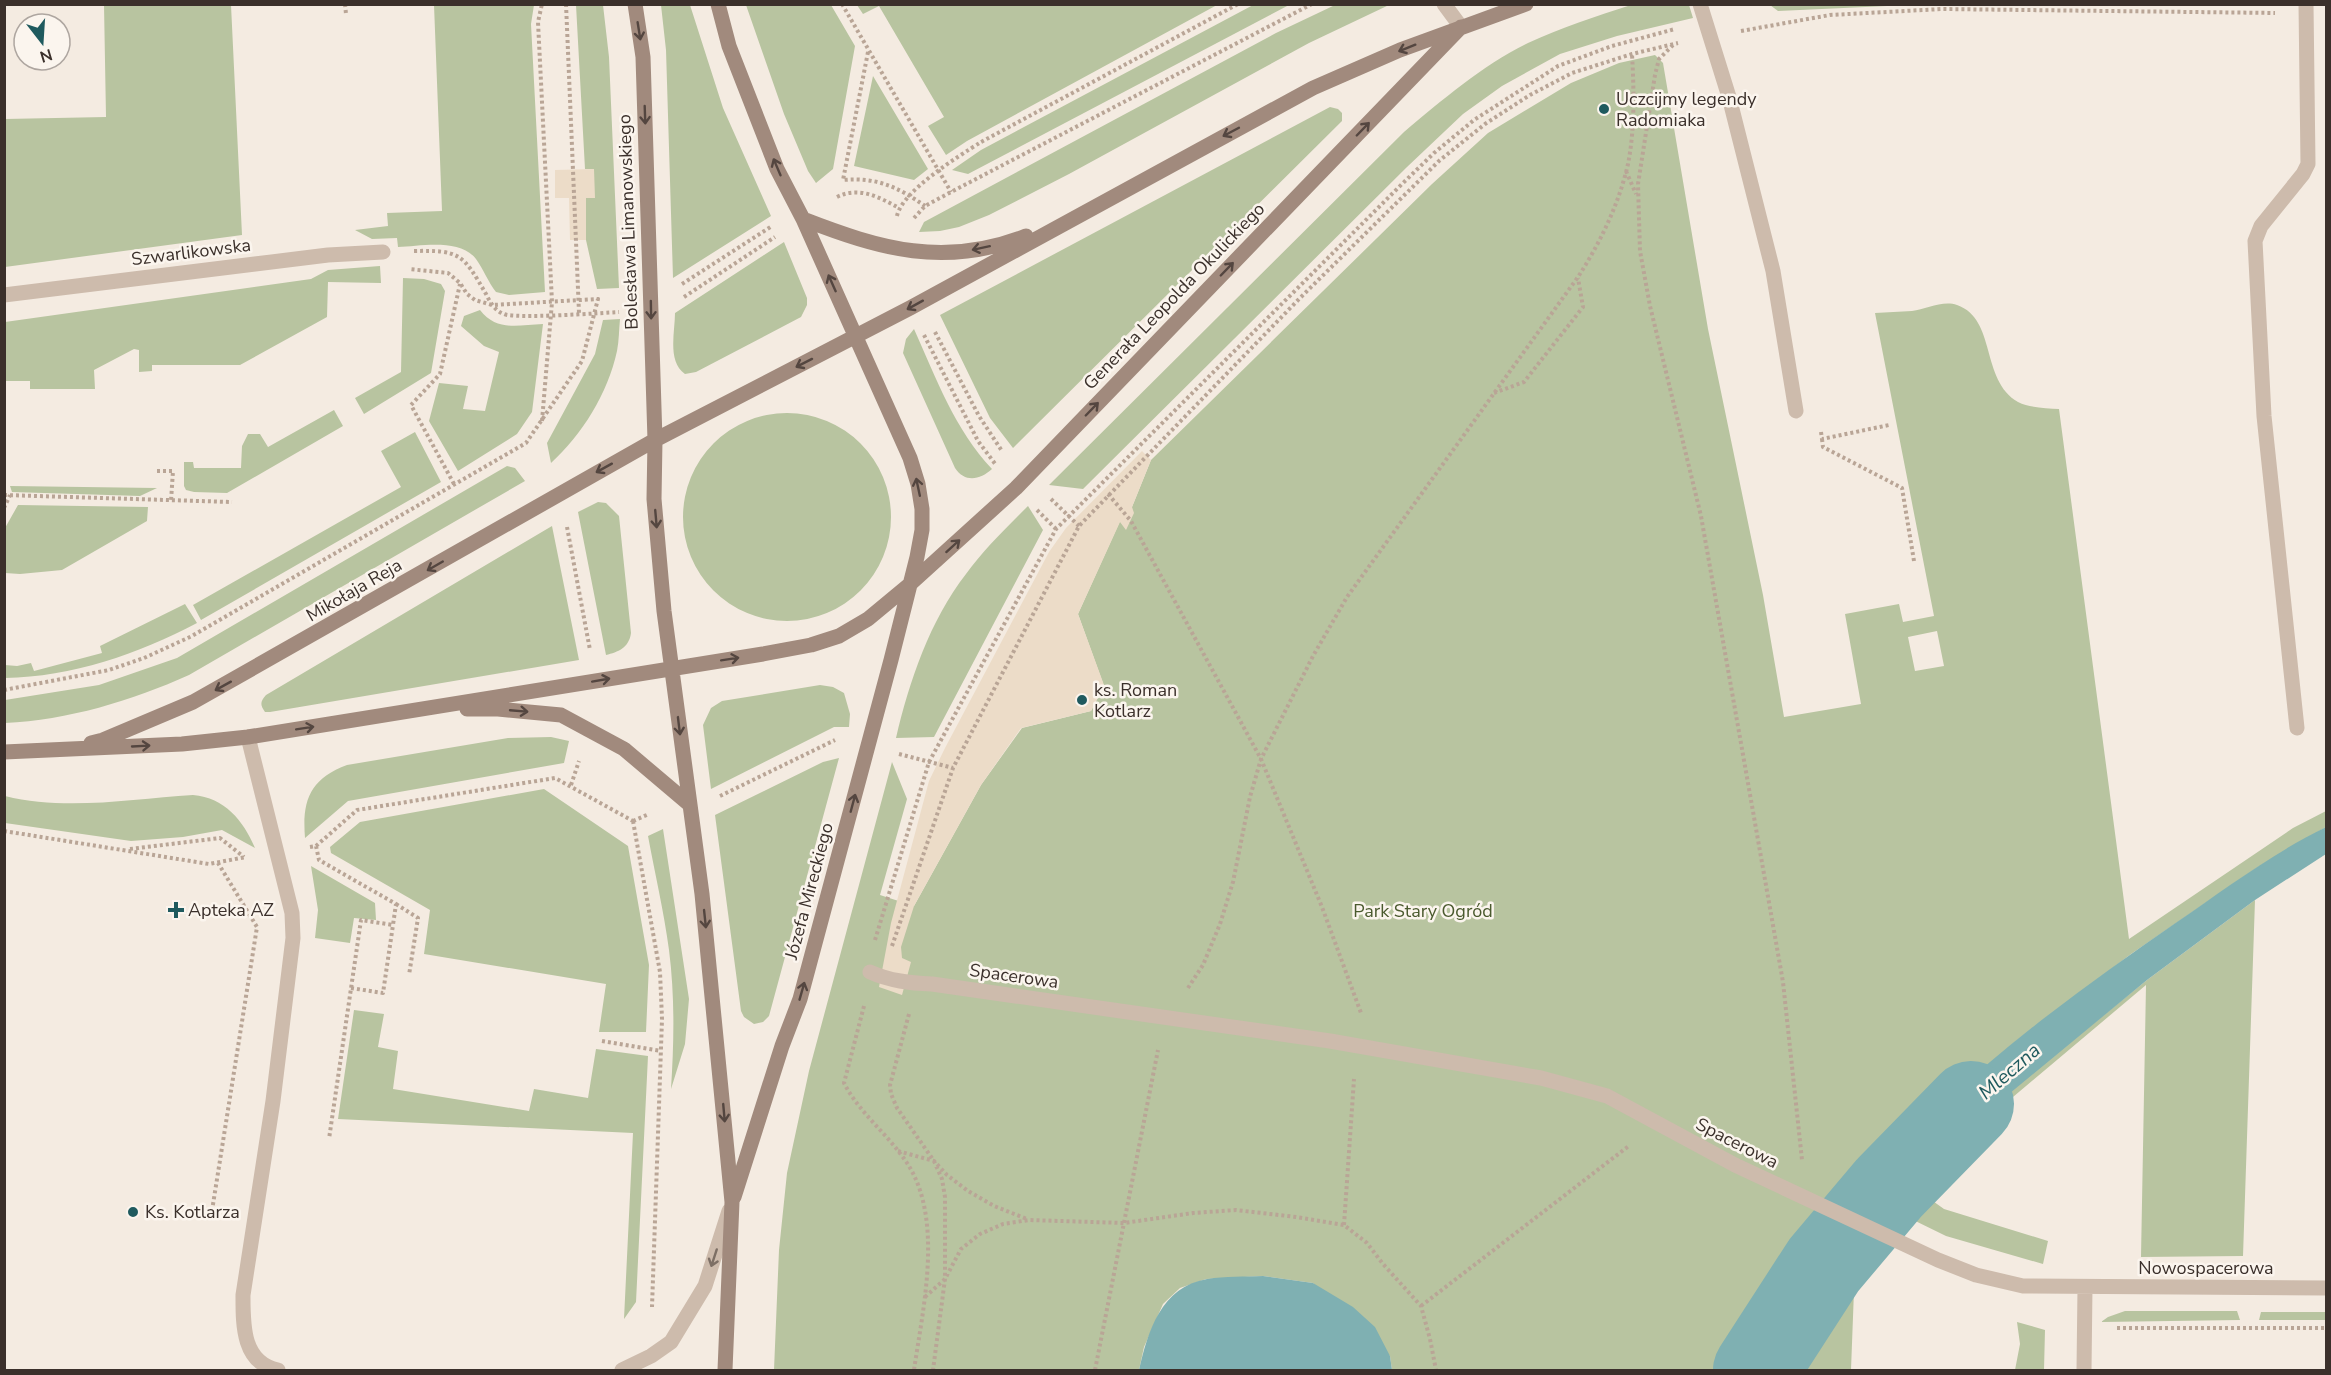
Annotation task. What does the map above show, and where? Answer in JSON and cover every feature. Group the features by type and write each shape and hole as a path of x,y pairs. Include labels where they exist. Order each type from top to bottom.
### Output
{"main road":[{"name":"Bolesława Limanowskiego","path":"635,4 643,57 655,440 654,499 664,611 672,668"},
{"path":"718,4 729,46 777,169 856,336"},
{"name":"Generała Leopolda Okulickiego","path":"856,336 1313,88 1461,27 1526,4"},
{"name":"Generała Leopolda Okulickiego","path":"672,668 811,645 839,636 868,619 1016,488 1461,27"},
{"path":"802,219 855,238 907,251 941,254 981,249 1021,238 1076,216"},
{"name":"Mikołaja Reja","path":"62,750 103,740 193,702 655,440 856,336"},
{"name":"Józefa Mireckiego","path":"732,1202 782,1046 800,999 886,681 922,530 922,509 918,484 910,458 856,336"},
{"name":"Mikołaja Reja","path":"4,752 182,744 248,737 672,668"},
{"name":"Józefa Mireckiego","path":"672,668 702,894 732,1202 725,1371"},
{"path":"419,709 498,709 561,715 624,749 689,804"}],"street":[{"path":"1444,4 1461,27"},
{"path":"1700,4 1729,97 1773,271 1796,411"},
{"path":"2297,728 2264,416 2255,241 2260,226 2303,174 2308,164 2306,9"},
{"name":"Szwarlikowska","path":"4,295 328,255 383,252"},
{"path":"248,737 292,913 293,938 273,1101 243,1295 243,1325 250,1352 267,1368 278,1371"},
{"name":"Spacerowa","path":"877,975 918,983 1330,1041 1541,1078 1607,1096 1735,1165 1878,1233 1976,1275 2023,1286 2085,1287"},
{"path":"622,1371 651,1356 671,1342 705,1286 732,1202"},
{"path":"2084,1371 2085,1287"},
{"name":"Nowospacerowa","path":"2085,1287 2326,1288"}],"path":[{"path":"345,4 346,14"},
{"path":"542,4 538,22 552,302 542,422"},
{"path":"566,4 579,313"},
{"path":"842,4 951,192"},
{"path":"868,52 843,180 858,178 893,186 925,206 1312,4"},
{"path":"877,975 872,949 929,762 1056,529 1402,184 1434,153 1474,120 1558,66 1612,46 1685,27 1708,30 1830,15 1942,9 2306,9"},
{"path":"914,1371 925,1298 927,1224 923,1200 906,1162 858,1106 844,1083 870,985 886,963 953,768 1079,526 1108,494 1439,161 1485,124 1530,95 1572,73 1673,44 1708,30"},
{"path":"1673,44 1659,59 1638,184 1642,262 1650,306 1701,516 1783,982 1806,1199"},
{"path":"1095,1371 1165,1018 1203,965 1220,924 1233,882 1250,797 1261,759 1312,656 1347,597 1578,277 1601,238 1626,170 1634,89 1632,54"},
{"path":"1626,170 1638,200"},
{"path":"677,288 775,224"},
{"path":"4,690 109,670 144,658 192,636 526,443 582,361 598,299 492,305 475,300 448,273 393,268 380,260 383,252"},
{"path":"1493,394 1524,382 1583,307 1578,277"},
{"path":"454,484 411,405 440,374 460,283"},
{"path":"932,325 979,416 1002,451"},
{"path":"1822,439 1823,447 1902,489 1914,561"},
{"path":"157,471 172,471 171,501"},
{"path":"1043,491 1079,526"},
{"path":"1108,494 1131,521 1261,759 1322,908 1363,1017 1344,1225"},
{"path":"4,495 232,502"},
{"path":"4,508 10,495"},
{"path":"566,524 591,657"},
{"path":"714,799 835,740 844,742"},
{"path":"894,752 953,768"},
{"path":"571,785 581,756"},
{"path":"4,831 209,864 316,846 357,810 555,778 633,821 660,972 661,1051 651,1356"},
{"path":"633,821 652,812"},
{"path":"126,849 220,838 245,858"},
{"path":"316,846 319,860 418,918 409,975"},
{"path":"211,1217 257,927 218,863"},
{"path":"351,988 383,993 396,904"},
{"path":"329,1138 361,920 393,925"},
{"path":"918,983 890,1085 897,1108 946,1175 994,1206 1029,1220"},
{"path":"602,1041 661,1051"},
{"path":"1422,1306 1656,1123"},
{"path":"897,1151 934,1161"},
{"path":"933,1371 945,1279 945,1197 942,1179 934,1161"},
{"path":"925,1298 945,1279 961,1249 980,1234 1003,1224 1029,1220 1124,1223 1193,1213 1236,1210 1296,1217 1344,1225 1367,1243 1422,1306 1436,1371"},
{"path":"2116,1328 2326,1328"}],"green space":[{"path":"1255,4 1289,5 968,174 952,170 981,150"},
{"path":"104,5 231,5 242,235 5,267 5,119 106,117"},
{"path":"434,5 534,5 531,24 545,292 509,295 496,292 476,259 469,252 460,248 440,245 398,247 397,238 372,239 355,230 388,226 387,213 442,211"},
{"path":"576,5 603,5 609,57 619,288 597,289 586,240 586,198 594,198 594,169 585,169"},
{"path":"661,5 690,5 723,108 771,216 673,278 666,50"},
{"path":"746,5 831,5 855,46 833,169 816,183 808,171 784,114"},
{"path":"857,5 1217,5 967,141 946,155 928,126 944,117 879,6 863,14"},
{"path":"1335,5 1389,5 1309,43 989,215 959,227 919,232 924,222 1276,33"},
{"path":"1631,5 1689,5 1693,18 1617,36 1560,54 1502,86 1463,114 1083,489 1049,485 1404,132 1433,108 1479,72 1528,43 1579,22"},
{"path":"1770,5 1909,5 1778,11"},
{"name":"Park Stary Ogród","path":"1655,55 1663,63 1708,329 1763,595 1784,717 1861,704 1845,614 1899,604 1903,622 1934,616 1875,313 1912,311 1940,304 1957,305 1970,312 1978,323 1998,380 2006,392 2023,404 2059,409 2129,939 2293,828 2326,811 2326,827 2258,867 2131,954 2016,1041 1938,1108 1871,1178 1855,1264 1851,1370 1392,1370 1390,1356 1313,1283 1263,1276 1206,1279 1180,1288 1163,1304 1144,1347 1139,1370 774,1370 779,1250 787,1173 809,1071 892,762 907,799 880,895 914,906 981,785 1022,728 1091,711 1104,686 1078,614 1120,521 1126,529 1132,507 1151,460 1432,184 1488,133 1571,83 1619,63","holes":["1937,631 1944,666 1915,671 1908,637"]},
{"path":"873,76 928,169 914,180 854,166"},
{"path":"1330,107 1342,113 1342,121 1013,448 990,418 940,315"},
{"path":"784,242 807,298 807,305 801,317 696,372 685,374 679,369 674,354 675,313"},
{"path":"380,266 381,283 328,282 327,317 240,365 152,365 152,371 139,372 139,350 134,349 94,370 95,389 30,389 30,381 5,381 5,322 311,279 328,270"},
{"path":"403,278 424,279 441,284 445,291 431,373 364,414 355,398 401,372"},
{"path":"480,310 494,322 508,326 543,324 532,412 517,434 458,471 429,421 439,383 468,386 463,409 485,411 499,352 484,346 461,326 464,316"},
{"path":"620,319 613,367 600,398 573,440 551,463 547,443 595,354 603,320"},
{"path":"914,329 939,385 967,438 992,469 983,476 968,478 955,468 903,353 906,339"},
{"path":"334,410 343,426 227,493 186,490 184,462 193,462 194,468 241,468 242,446 248,434 260,434 268,447"},
{"path":"777,413 797,413 817,417 836,425 861,443 874,459 883,477 891,507 887,547 883,557 874,575 861,591 845,604 817,617 797,621 777,621 757,617 738,609 721,598 706,583 687,547 683,527 683,507 687,487 695,468 706,451 721,436 757,417"},
{"path":"415,432 441,482 201,620 193,605 401,487 381,451"},
{"path":"507,466 515,468 525,481 189,675 99,708 52,718 5,723 5,700 99,685 177,658"},
{"path":"10,486 157,488 140,496 12,492"},
{"path":"598,502 606,503 619,516 631,633 625,646 619,651 606,655 578,512"},
{"path":"18,505 148,507 147,521 62,570 5,573 5,528"},
{"path":"1028,506 1043,530 934,737 896,738 914,674 931,631 942,611 980,556"},
{"path":"552,526 579,660 270,712 263,710 261,704 266,695"},
{"path":"185,604 197,623 152,645 80,668 30,677 5,678 5,665 17,666 31,663 34,671 102,653 100,646"},
{"path":"820,685 833,687 844,693 850,714 849,727 834,727 711,789 703,725 711,708 722,701"},
{"path":"551,737 569,741 564,763 348,801 305,838 305,813 311,792 324,777 347,765 508,738"},
{"path":"839,758 769,1016 763,1022 754,1024 744,1017 741,1011 715,815 823,762"},
{"path":"544,789 628,846 649,965 646,1032 599,1032 606,984 424,954 430,910 331,853 330,847 360,822"},
{"path":"193,795 224,806 245,828 255,848 222,830 183,837 131,841 5,823 5,796 51,803 75,803"},
{"path":"663,829 689,999 685,1044 671,1089 673,1020 671,968 665,922 648,836"},
{"path":"311,866 375,903 376,920 354,918 350,943 315,938 318,910"},
{"path":"2255,900 2243,1256 2141,1257 2146,985 1981,1124 1916,1189 1944,1209 2048,1241 2043,1264 1946,1236 1897,1212 1907,1199 1902,1195 1969,1127 2147,980"},
{"path":"354,1010 384,1014 378,1047 398,1051 393,1089 529,1111 534,1089 588,1098 596,1049 648,1056 636,1302 624,1319 633,1133 338,1119"},
{"path":"2125,1311 2237,1311 2240,1320 2101,1322"},
{"path":"2261,1312 2326,1312 2326,1320 2259,1320"},
{"path":"2017,1322 2045,1330 2044,1370 2015,1370 2020,1344"}],"shaded area":[{"path":"594,169 595,198 586,198 586,240 570,240 569,198 555,198 555,170"},
{"path":"1142,451 1151,460 1132,507 1134,513 1126,530 1120,522 1078,614 1104,685 1091,711 1021,728 981,785 914,906 901,947 902,958 911,962 902,995 879,987 891,923 929,781 945,748 1049,552 1066,528"}],"water":[{"path":"2326,827 2326,854 2255,900 2147,980 1969,1127 1902,1195 1871,1178 1940,1106 2055,1010 2136,950 2250,872 2287,848"},
{"path":"1811,1243 1846,1260 1767,1370 1731,1370"},
{"path":"1263,1276 1313,1283 1353,1307 1375,1327 1390,1356 1392,1370 1139,1370 1152,1326 1159,1313 1178,1291 1207,1279"}],"waterway":[{"name":"Mleczna","path":"1756,1370 1824,1265 1889,1188 1971,1104"}],"place":[{"name":"Uczcijmy legendy Radomiaka","path":"1604,109"},
{"name":"ks. Roman Kotlarz","path":"1082,700"},
{"name":"Apteka AZ","path":"176,910"},
{"name":"Ks. Kotlarza","path":"133,1212"}]}
